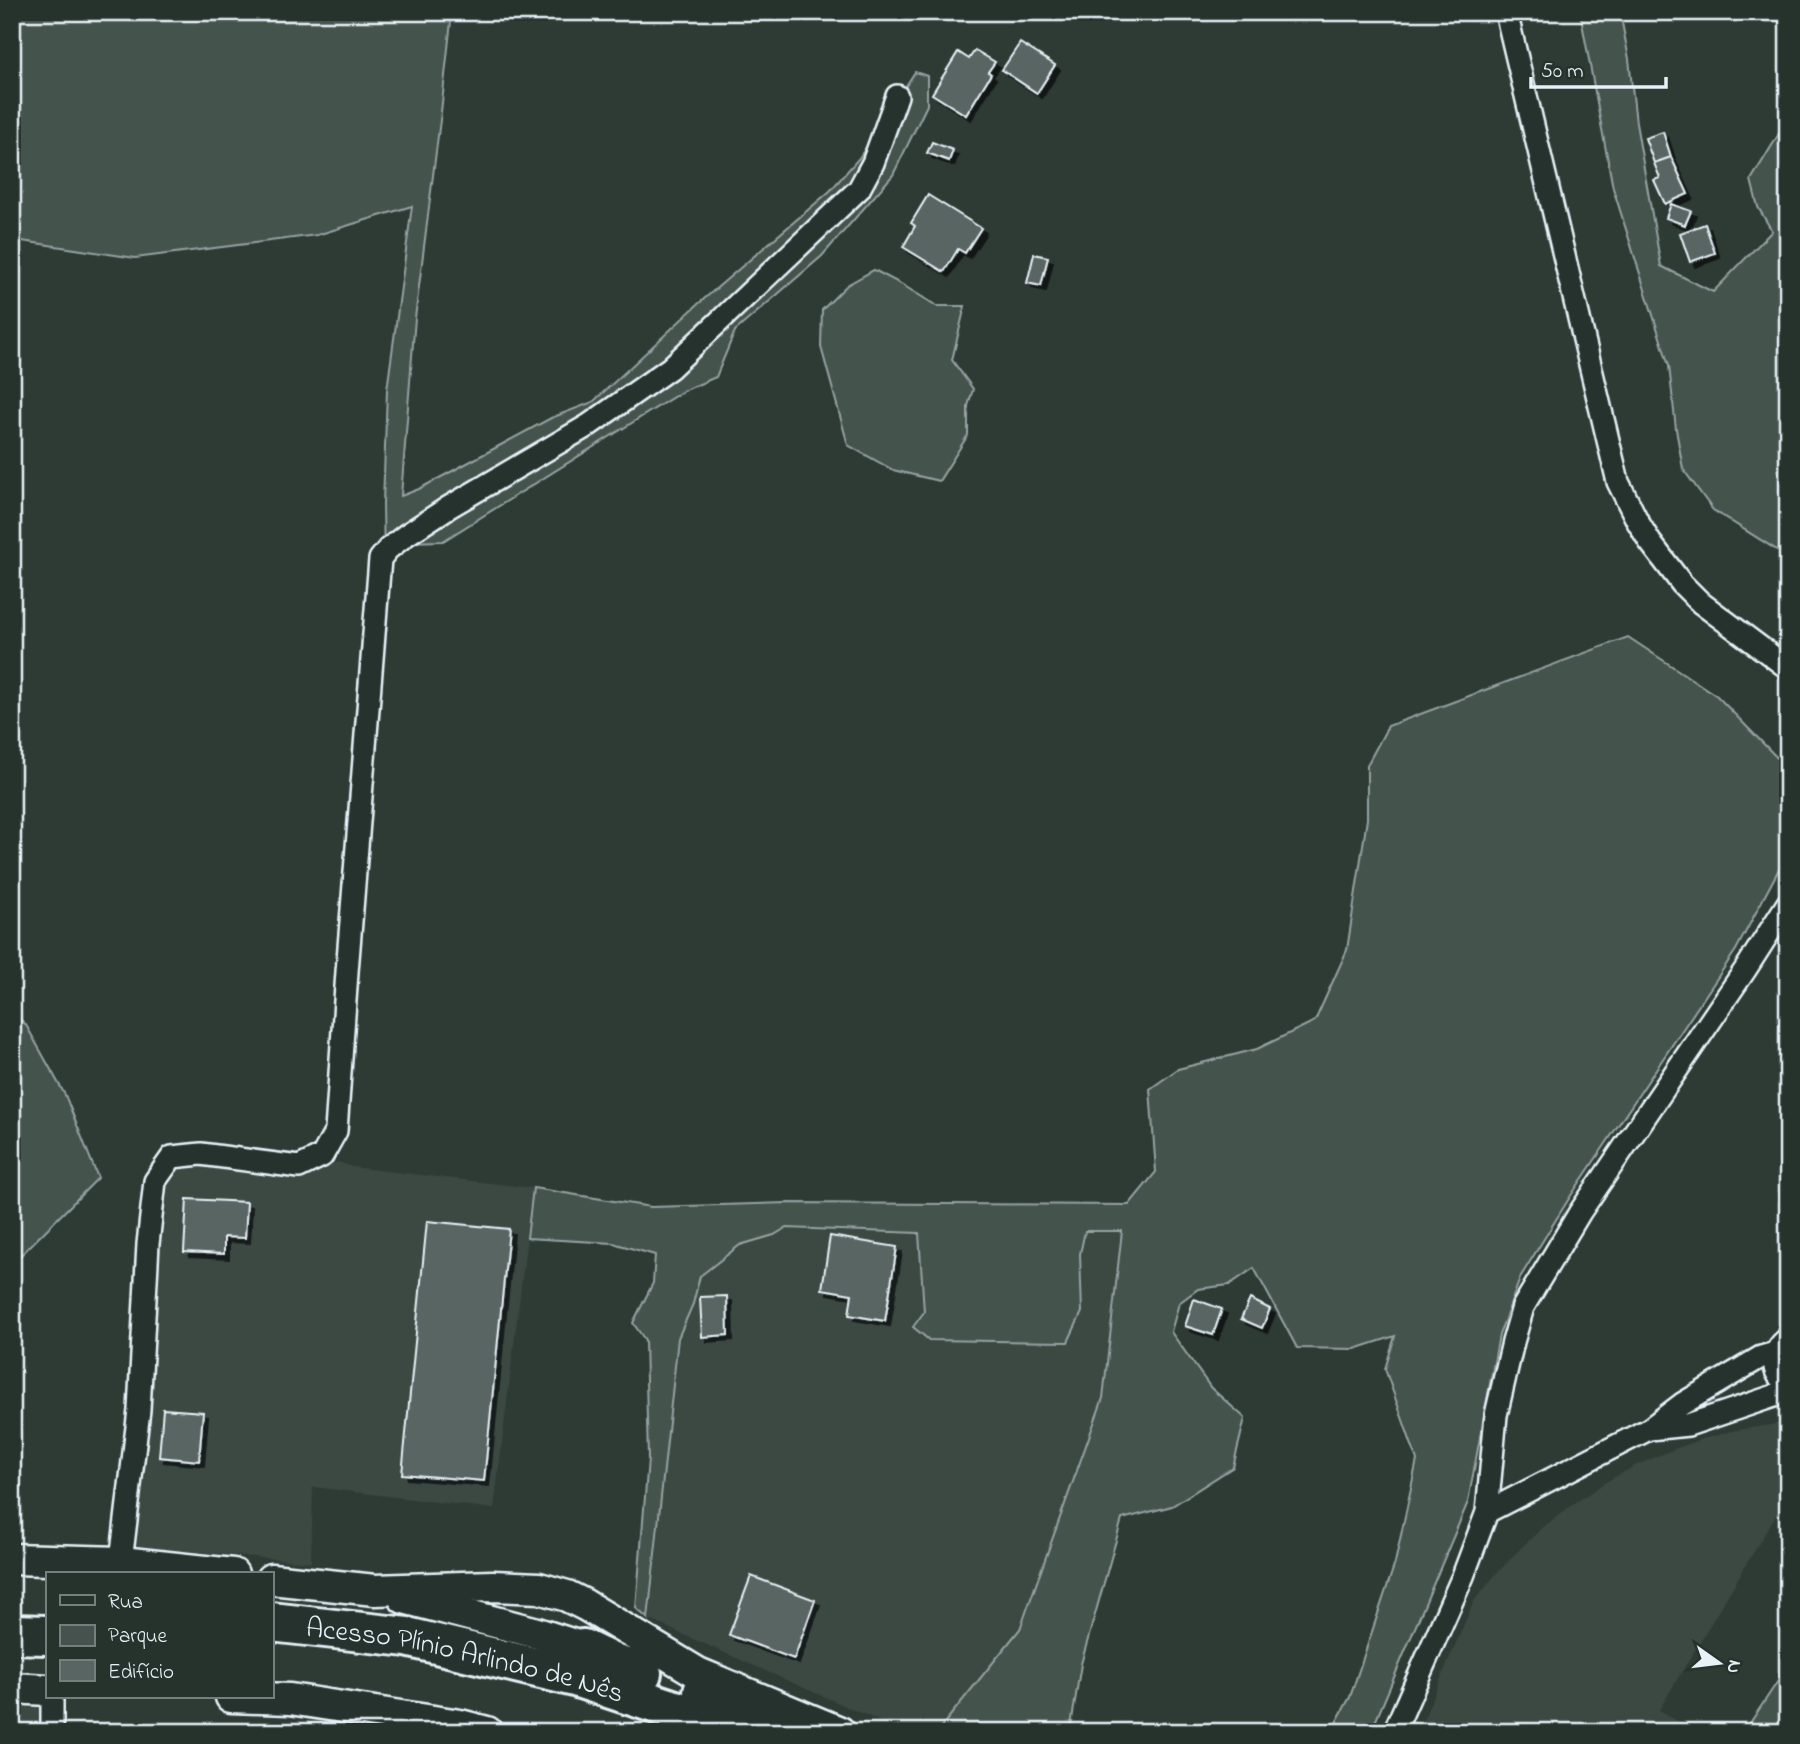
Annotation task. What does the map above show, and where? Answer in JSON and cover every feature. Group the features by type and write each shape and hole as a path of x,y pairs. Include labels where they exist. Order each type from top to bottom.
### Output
{"highway":[{"path":"12,1609 46,1610"},
{"name":"Acesso Plínio Arlindo de Nês","path":"273,1622 407,1637 575,1677 734,1732"},
{"path":"12,1634 46,1635"},
{"name":"Acesso Plínio Arlindo de Nês","path":"273,1645 407,1662 569,1701 665,1731"},
{"path":"583,1649 616,1665 678,1683 743,1707 794,1732"}],"main road":[{"path":"12,1559 121,1562 214,1572"},
{"path":"273,1578 374,1590 492,1586 539,1588 567,1596 698,1674 840,1732"},
{"path":"492,1586 546,1619 583,1649"},
{"path":"374,1590 537,1633 613,1657 698,1674"},
{"path":"12,1688 46,1690"},
{"path":"260,1698 290,1699 460,1724 487,1732"}],"street":[{"path":"1506,12 1618,482 1638,523 1682,584 1700,603 1788,668"},
{"path":"121,1562 139,1410 148,1244 155,1181 172,1157 201,1154 299,1167 323,1156 336,1130 380,559 406,535 589,425 670,368 859,189 873,163 897,96"},
{"path":"1394,1732 1463,1576 1487,1512 1496,1415 1523,1307 1580,1212 1788,903"},
{"path":"1487,1512 1649,1429 1693,1397 1782,1346"},
{"path":"1649,1429 1688,1425 1774,1396 1788,1385 1780,1378 1774,1366 1782,1346"},
{"path":"51,1698 52,1732"}],"shaded area":[{"path":"205,1161 298,1172 338,1162 352,1167 533,1188 494,1509 313,1487 311,1562 132,1546 163,1181 176,1164"},
{"path":"786,1228 919,1233 924,1313 1082,1312 1080,1254 1085,1230 1122,1231 1103,1398 1020,1629 937,1732 904,1732 648,1619 678,1337 693,1304 700,1276 740,1245 774,1235"},
{"path":"1788,1422 1788,1495 1659,1710 1695,1732 1418,1732 1474,1601 1497,1573 1547,1524 1604,1483 1667,1452 1732,1431"},
{"path":"12,1700 43,1701 42,1732 12,1732"}],"green space":[{"path":"12,12 452,12 415,318 401,496 551,418 593,402 697,305 830,191 859,158 915,72 927,76 927,105 893,175 822,256 735,331 716,377 683,391 443,541 406,542 384,559 387,390 412,206 317,235 135,258 12,241"},
{"path":"1580,12 1620,12 1661,266 1713,292 1772,231 1758,207 1751,180 1788,119 1788,557 1713,510 1683,469 1669,366 1613,188"},
{"path":"874,270 937,306 965,306 952,360 973,389 968,406 968,435 939,481 893,470 848,445 821,347 822,310 847,285"},
{"path":"1628,637 1717,696 1788,769 1788,852 1736,950 1570,1197 1521,1276 1499,1335 1468,1502 1371,1732 1331,1732 1350,1697 1395,1563 1417,1460 1385,1369 1395,1336 1355,1349 1297,1348 1254,1268 1229,1285 1198,1289 1179,1303 1171,1332 1211,1388 1245,1418 1233,1467 1172,1506 1122,1519 1081,1664 1070,1732 937,1732 1020,1629 1103,1398 1122,1231 1085,1231 1080,1254 1082,1312 1068,1342 929,1340 913,1327 924,1312 919,1233 786,1228 774,1235 740,1245 700,1276 693,1304 678,1338 648,1619 636,1608 648,1459 645,1340 633,1323 653,1283 655,1255 613,1243 527,1238 533,1188 651,1207 787,1203 1129,1205 1156,1172 1150,1089 1178,1069 1257,1049 1315,1021 1347,950 1367,819 1367,765 1388,726"},
{"path":"12,1011 26,1025 65,1095 98,1178 12,1264"},
{"path":"1788,1666 1788,1732 1744,1732"}],"building":[{"path":"1020,43 1055,65 1037,93 1002,70"},
{"path":"975,50 995,62 988,72 991,74 966,115 932,94 958,52 969,59"},
{"path":"1663,132 1671,157 1654,163 1645,138"},
{"path":"932,142 953,150 949,161 927,153"},
{"path":"1671,157 1688,194 1665,204 1654,180 1660,178 1654,163"},
{"path":"928,195 981,228 965,253 958,249 944,272 903,247 915,226 911,223"},
{"path":"1671,204 1691,211 1685,225 1666,218"},
{"path":"1705,224 1715,253 1690,262 1680,233"},
{"path":"1034,254 1048,257 1041,286 1027,283"},
{"path":"187,1199 247,1202 245,1238 224,1237 224,1254 184,1252"},
{"path":"427,1221 509,1229 484,1481 402,1474"},
{"path":"830,1236 897,1247 885,1321 849,1315 852,1294 822,1289"},
{"path":"727,1296 728,1335 702,1337 700,1297"},
{"path":"1194,1299 1222,1309 1213,1335 1185,1326"},
{"path":"1250,1299 1270,1309 1262,1328 1241,1319"},
{"path":"163,1409 203,1412 199,1461 159,1457"},
{"path":"751,1576 815,1600 794,1659 729,1635"}]}
